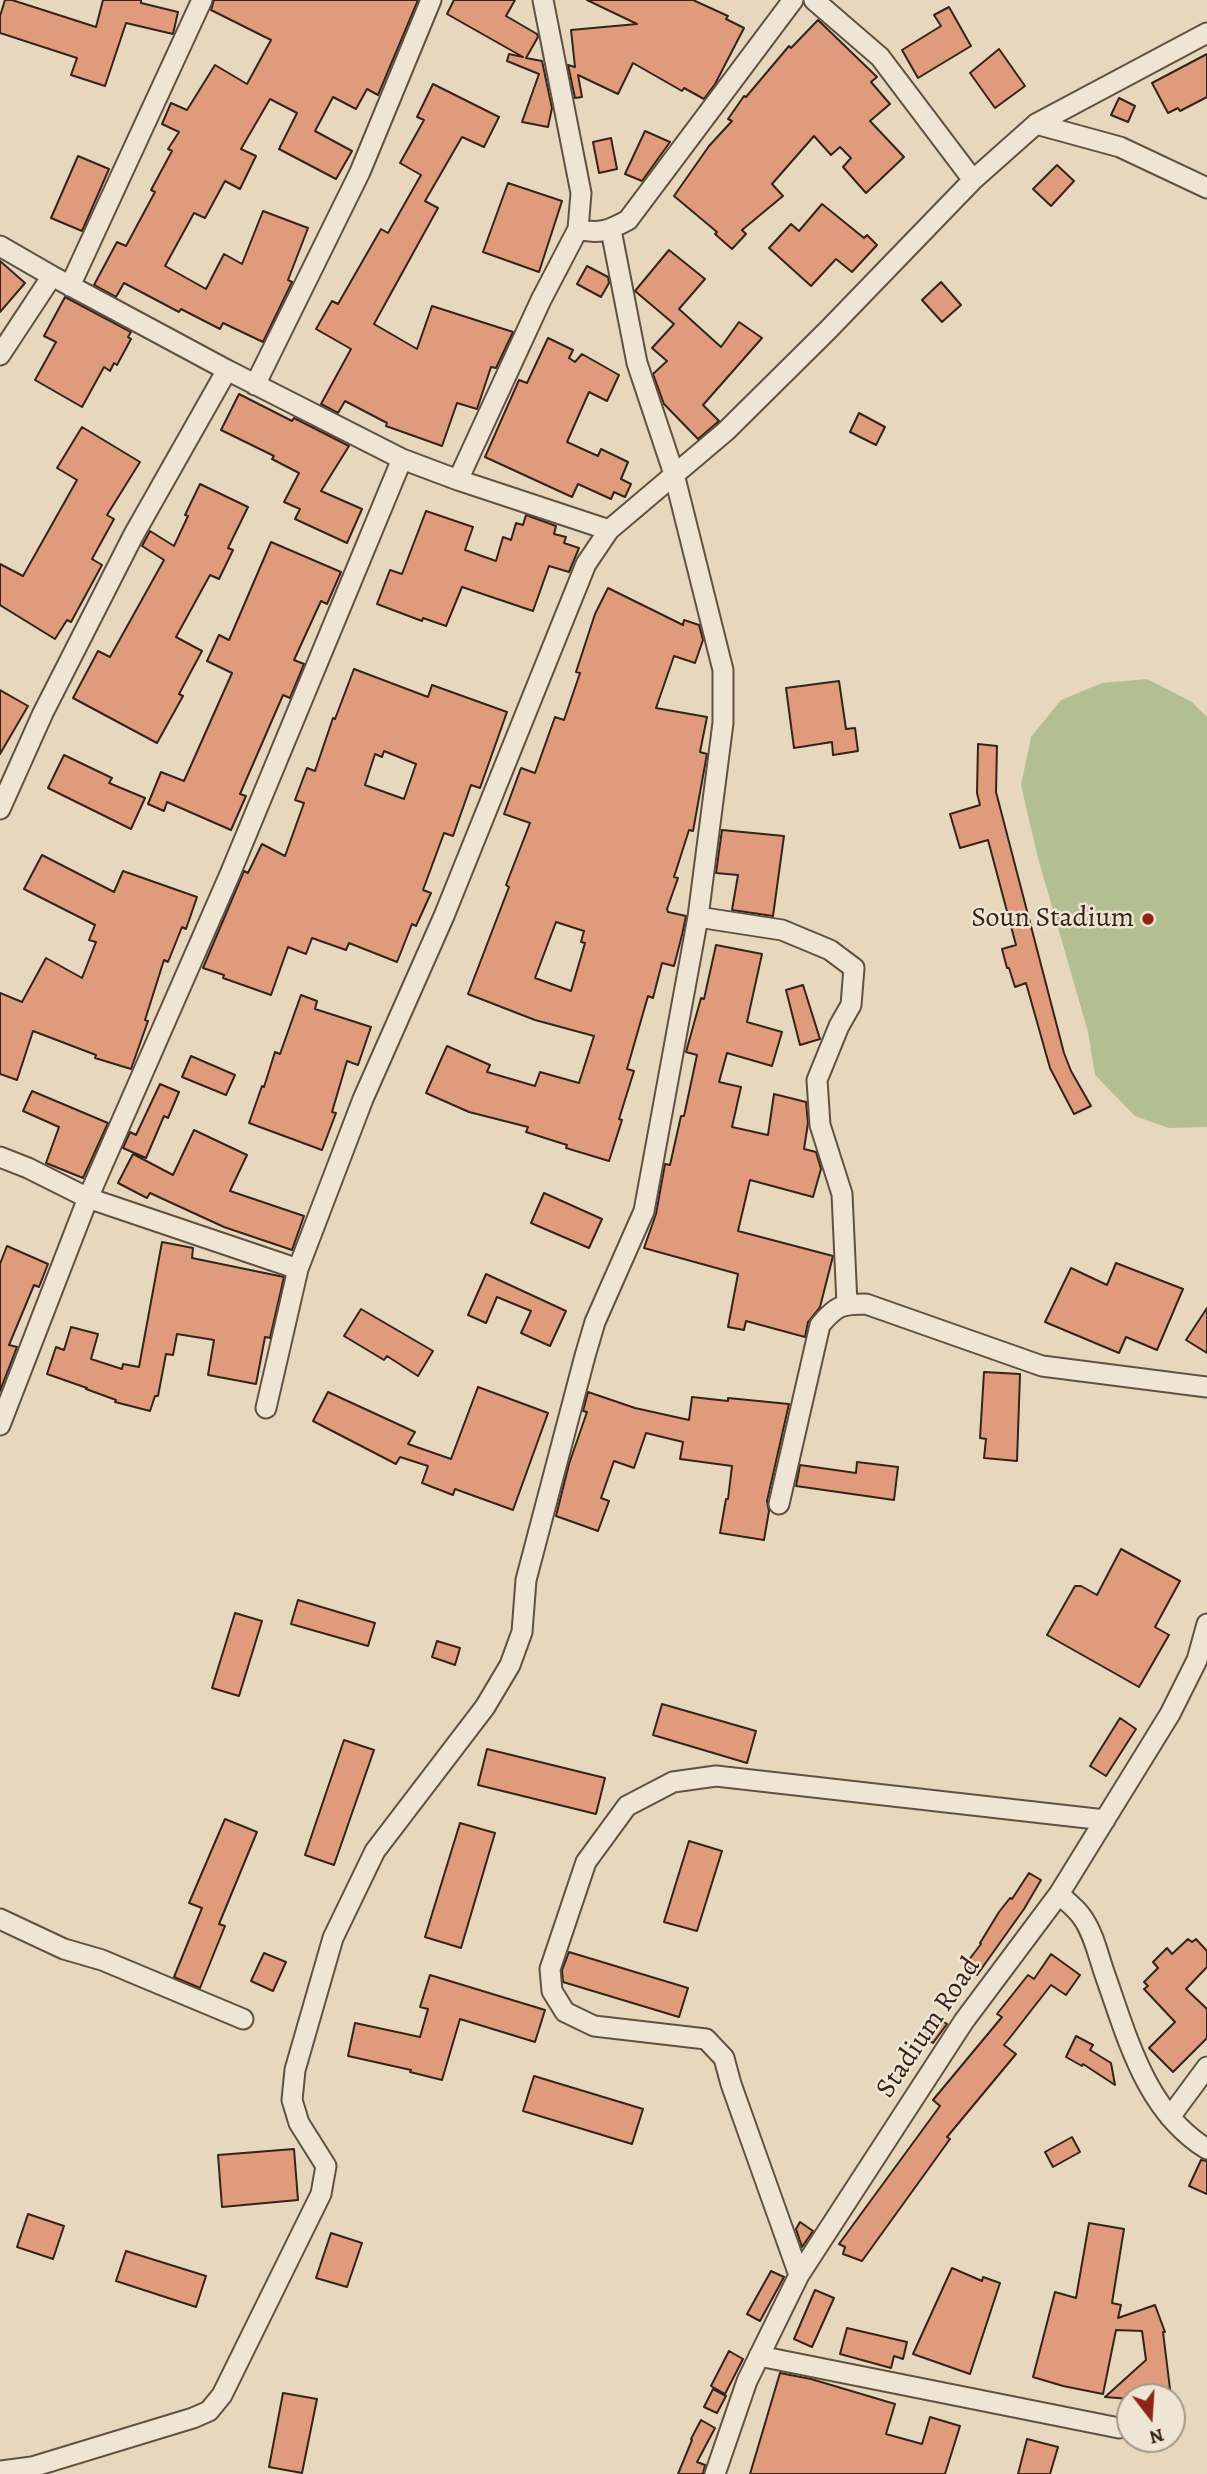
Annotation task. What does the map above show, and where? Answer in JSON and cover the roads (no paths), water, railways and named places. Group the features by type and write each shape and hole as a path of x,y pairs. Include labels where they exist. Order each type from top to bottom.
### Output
{"street":[{"path":"71,286 202,0"},
{"path":"255,385 360,172 431,0"},
{"path":"458,480 541,300 578,229 581,193 543,0"},
{"path":"578,229 593,233 611,230 628,220 793,0"},
{"path":"814,0 880,57 973,180"},
{"path":"266,1408 298,1269 363,1099 444,916 586,564 609,530 726,431 973,180 1036,124 1207,33"},
{"path":"1036,124 1119,146 1207,188"},
{"path":"0,2471 32,2467 209,2411 222,2395 321,2194 326,2166 299,2123 292,2100 295,2070 333,1938 375,1851 485,1707 510,1665 522,1632 526,1580 595,1322 644,1211 698,917 723,723 723,670 674,474 637,363 611,230"},
{"path":"0,246 255,385 402,459 609,530"},
{"path":"0,355 52,276"},
{"path":"0,809 43,713 133,536 228,370"},
{"path":"0,1425 88,1198 230,874 402,459"},
{"path":"698,917 782,930 830,950 854,968 851,1005 839,1026 817,1080 820,1125 842,1194 848,1304"},
{"path":"0,1157 88,1198 298,1269"},
{"path":"779,1504 820,1325 834,1309 848,1304 866,1304 1042,1366 1207,1387"},
{"name":"Stadium Road","path":"715,2474 747,2381 799,2275 964,2021 1059,1894 1170,1714 1197,1660 1207,1624"},
{"path":"799,2275 724,2058 705,2039 594,2026 565,2012 552,1992 550,1969 586,1862 627,1806 673,1782 716,1776 1105,1820"},
{"path":"1059,1894 1076,1909 1088,1927 1146,2084 1170,2117 1190,2138 1207,2149"},
{"path":"0,1919 64,1949 102,1960 243,2019"},
{"path":"1170,2117 1207,2067"},
{"path":"759,2356 1116,2427"}],"place":[{"name":"Soun Stadium","path":"1148,919"}]}
